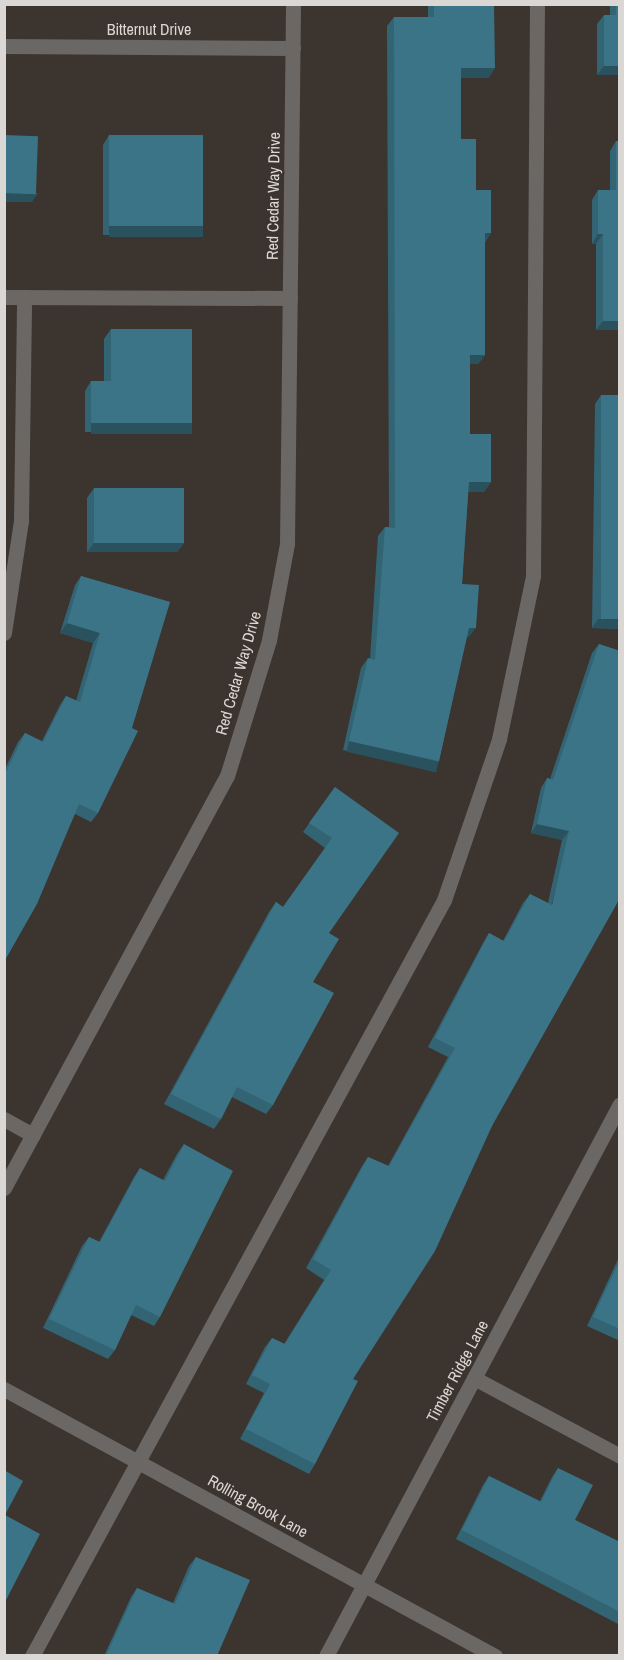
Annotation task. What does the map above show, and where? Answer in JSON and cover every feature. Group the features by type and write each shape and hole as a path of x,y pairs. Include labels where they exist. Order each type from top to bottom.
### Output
{"street":[{"name":"Red Cedar Way Drive","path":"4,1188 226,776 269,640 287,544 293,4"},
{"path":"32,1656 136,1460 444,900 499,739 533,576 537,4"},
{"name":"Bitternut Drive","path":"4,46 293,48"},
{"path":"4,297 290,298"},
{"path":"4,633 21,521 24,297"},
{"name":"Timber Ridge Lane","path":"326,1656 618,1110"},
{"path":"4,1119 33,1135"},
{"path":"474,1378 620,1456"},
{"name":"Rolling Brook Lane","path":"4,1389 495,1656"}],"building":[{"path":"434,4 494,4 495,68 461,68 461,139 476,139 476,190 491,190 491,233 485,233 485,355 470,355 470,434 491,434 491,482 469,482 462,584 479,585 476,628 469,628 439,761 349,741 368,658 375,660 385,527 395,528 394,17 434,17"},
{"path":"616,4 620,4 620,66 604,66 604,15 616,15"},
{"path":"4,135 38,136 36,194 4,193"},
{"path":"109,135 203,135 203,226 109,226"},
{"path":"616,141 620,141 620,321 603,321 603,234 598,234 598,190 616,190"},
{"path":"111,329 192,329 192,423 91,423 91,381 111,381"},
{"path":"601,395 620,395 620,619 601,619"},
{"path":"94,488 184,488 184,543 94,543"},
{"path":"81,576 170,602 132,728 138,731 98,813 79,804 37,904 4,962 4,776 25,733 43,742 66,696 80,702 100,633 67,623"},
{"path":"599,644 620,651 620,898 492,1126 435,1251 353,1379 358,1381 315,1464 246,1429 270,1384 252,1375 272,1338 285,1344 331,1270 313,1259 368,1157 389,1166 455,1048 435,1038 489,933 504,941 530,894 552,905 569,831 537,824 547,778 553,780"},
{"path":"335,787 399,833 329,933 339,939 313,982 334,993 273,1105 237,1087 221,1119 171,1094 276,902 283,907 332,838 309,823"},
{"path":"184,1144 233,1171 160,1317 136,1305 115,1350 49,1319 89,1237 100,1242 140,1168 165,1181"},
{"path":"620,1260 620,1329 593,1317"},
{"path":"558,1468 593,1485 575,1520 620,1542 620,1612 462,1530 489,1476 541,1502"},
{"path":"4,1470 23,1481 5,1515 40,1534 4,1604"},
{"path":"196,1557 250,1580 217,1656 106,1656 137,1588 175,1604"}]}
